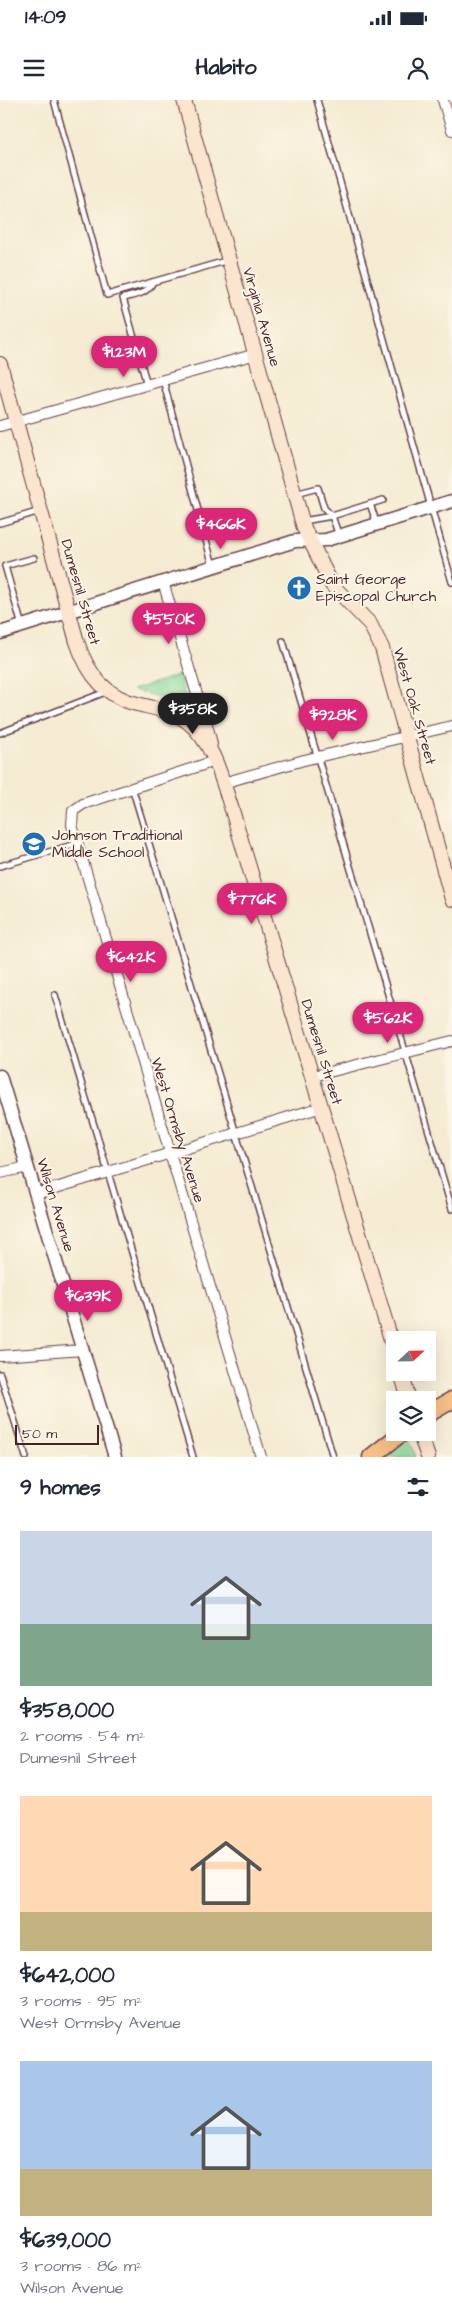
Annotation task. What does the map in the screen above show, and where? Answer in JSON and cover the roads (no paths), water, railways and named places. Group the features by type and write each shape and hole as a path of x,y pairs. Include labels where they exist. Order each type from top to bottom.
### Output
{"main road":[{"name":"Virginia Avenue","path":"184,100 302,521 311,541"},
{"name":"Dumesnil Street","path":"0,364 84,662 95,679 108,691 128,702 167,711 188,722 201,735 215,761"},
{"name":"West Oak Street","path":"311,541 332,585 364,618 374,632 386,663 452,899"},
{"name":"Dumesnil Street","path":"199,701 215,761 313,1076 388,1331"},
{"path":"436,1409 452,1400"},
{"path":"371,1457 391,1441"},
{"path":"422,1441 428,1457"}],"street":[{"path":"443,100 452,130"},
{"path":"0,426 256,354"},
{"path":"0,633 295,541 311,541 339,536 452,501"},
{"name":"Dumesnil Street","path":"163,582 199,701"},
{"path":"223,784 316,757 452,726"},
{"path":"132,787 215,761"},
{"name":"West Ormsby Avenue","path":"132,787 83,804 73,811 72,825 76,844 261,1457"},
{"path":"313,1076 452,1041"},
{"name":"Wilson Avenue","path":"0,1076 115,1457"},
{"path":"36,1194 322,1107"},
{"path":"0,1174 28,1167"},
{"path":"0,1356 83,1350"}],"lane":[{"path":"54,100 107,295 229,260"},
{"path":"317,100 452,582"},
{"path":"147,385 123,298 143,293 150,289 154,282"},
{"path":"163,380 214,567"},
{"path":"295,494 318,488 324,508 332,516 339,536"},
{"path":"302,521 332,516 382,500"},
{"path":"370,504 377,524"},
{"path":"0,523 42,511"},
{"path":"22,626 5,566 34,558"},
{"path":"283,641 452,1209"},
{"path":"0,733 108,691"},
{"path":"132,787 333,1457"},
{"path":"0,866 76,844"},
{"path":"55,995 193,1457"},
{"path":"0,1374 26,1457"}],"place":[{"name":"Saint George Episcopal Church","path":"299,588"},
{"name":"Johnson Traditional Middle School","path":"34,844"}]}
